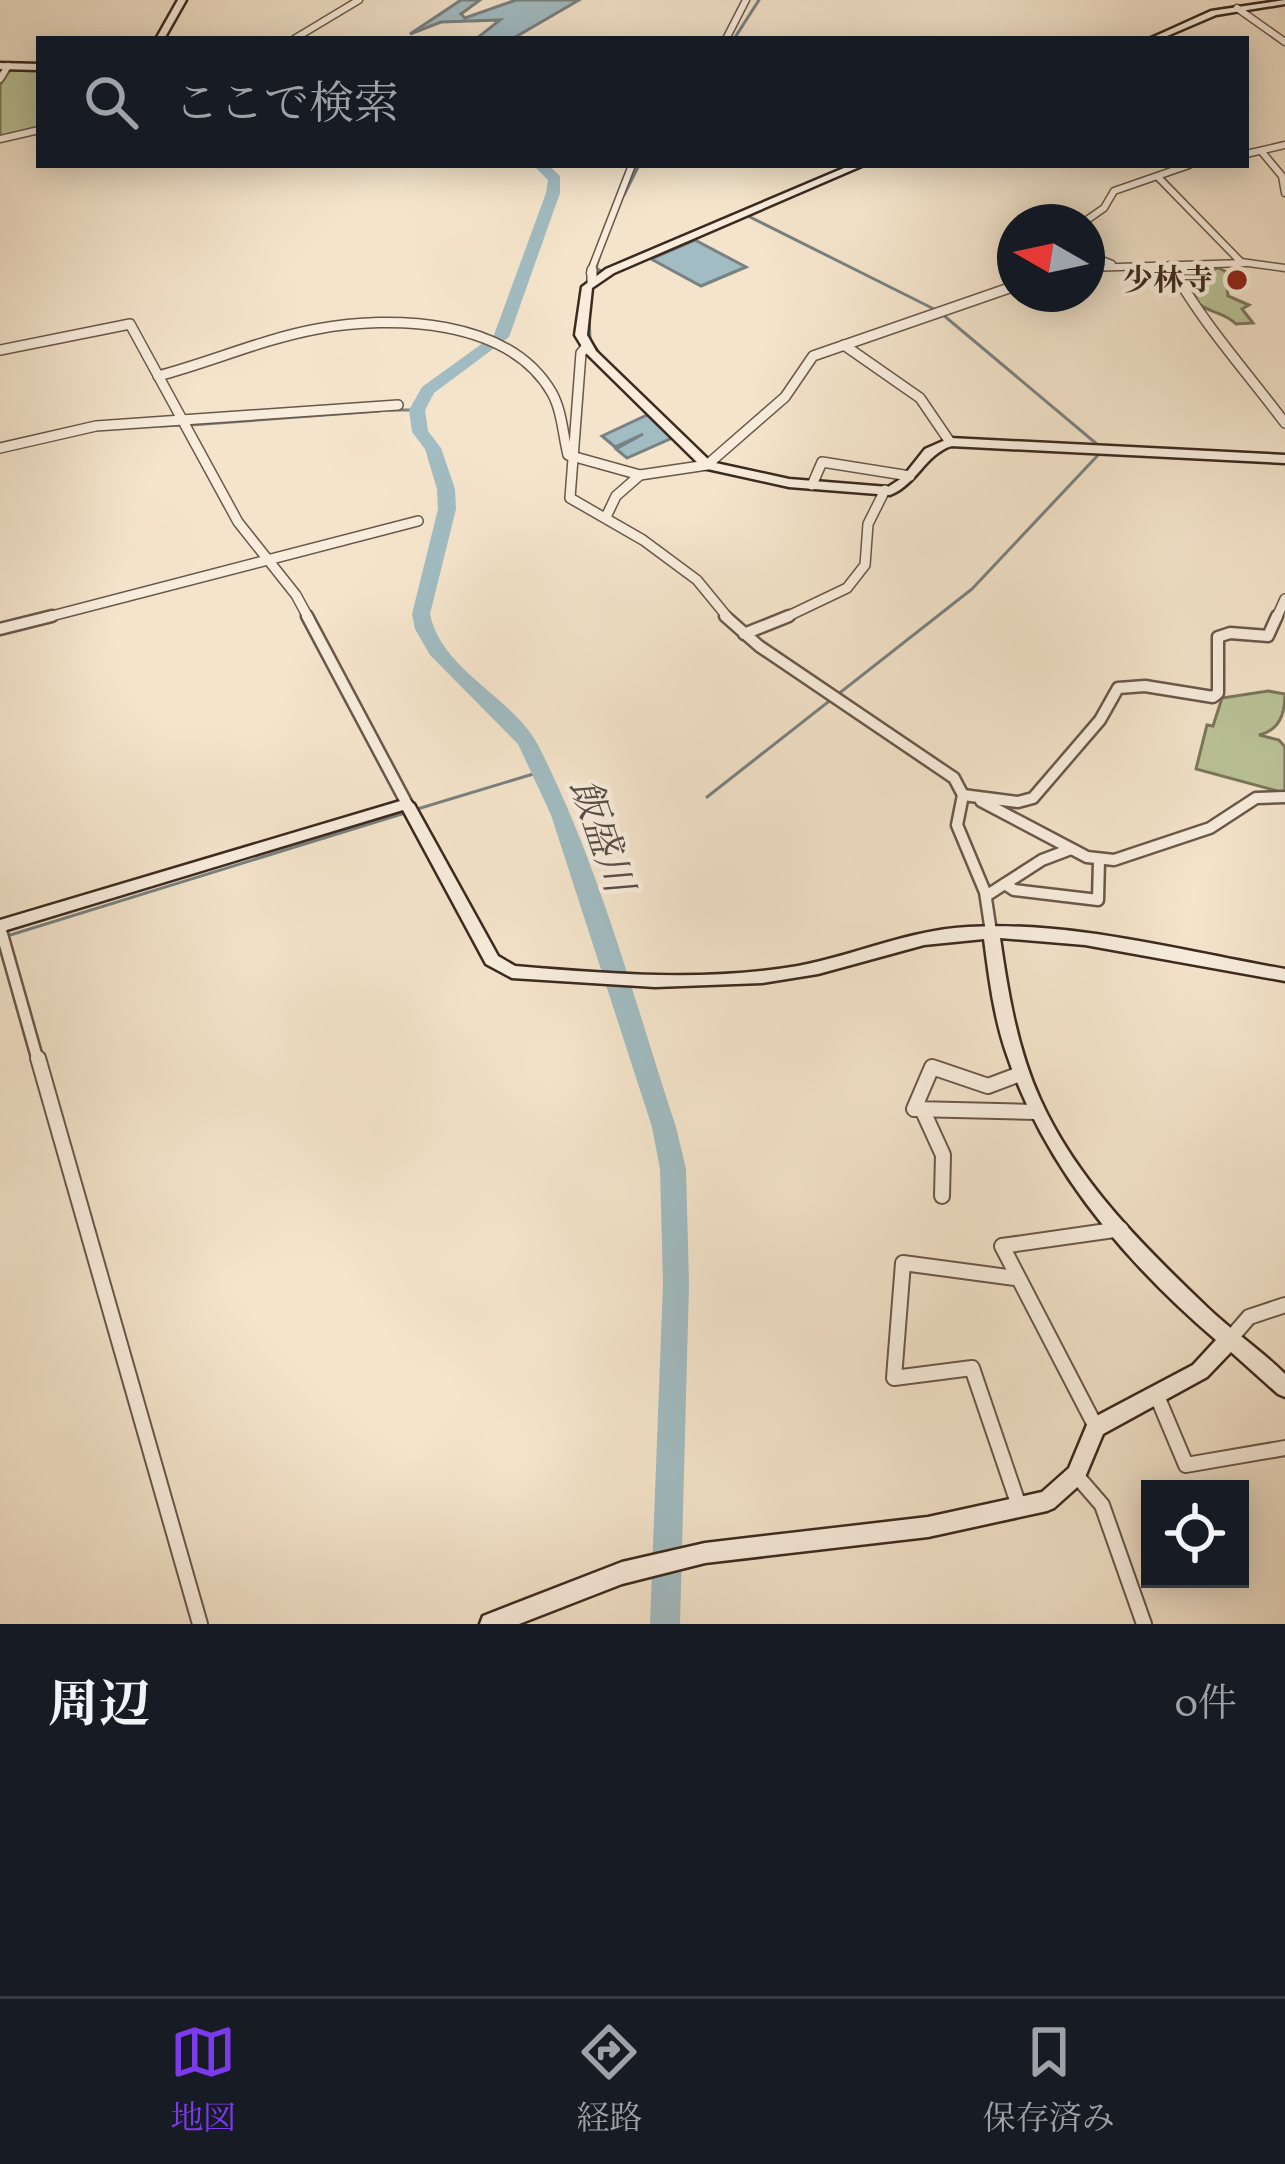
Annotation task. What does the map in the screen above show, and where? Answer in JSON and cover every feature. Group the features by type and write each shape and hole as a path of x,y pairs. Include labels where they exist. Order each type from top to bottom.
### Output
{"street":[{"path":"162,36 182,0"},
{"path":"299,36 359,0"},
{"path":"728,36 746,0"},
{"path":"1161,36 1237,8 1285,2"},
{"path":"1237,8 1285,42"},
{"path":"1273,34 1285,30"},
{"path":"0,78 4,66 36,67"},
{"path":"0,139 36,131"},
{"path":"1249,154 1285,145"},
{"path":"1262,152 1283,176 1285,193"},
{"path":"592,282 598,244 631,168"},
{"path":"706,465 587,346 581,335 584,292 592,282 852,168"},
{"path":"1105,206 1114,191 1181,168"},
{"path":"1158,177 1187,211 1245,263"},
{"path":"1105,261 1116,266"},
{"path":"1105,267 1245,263 1285,268"},
{"path":"1170,266 1204,325 1222,339 1285,423"},
{"path":"706,465 785,397 813,356 997,292"},
{"path":"0,350 130,324 234,515 296,595 492,961 512,972 644,979 796,972 933,938 991,932 1051,937 1285,975"},
{"path":"158,376 323,328 426,326 475,337 524,357 548,387 568,455 640,475 706,465 812,485 884,490 900,488 927,451 950,442 1285,459"},
{"path":"844,345 920,398 950,442"},
{"path":"587,346 581,353 570,498 698,580 744,634 940,766 969,796 1099,860 1149,852 1210,828 1256,798 1285,796"},
{"path":"0,448 96,426 398,405"},
{"path":"812,485 822,462 910,476"},
{"path":"606,517 616,496 640,475"},
{"path":"744,634 828,601 847,588 865,566 868,524 884,490"},
{"path":"0,629 418,521"},
{"path":"969,796 1018,802 1034,798 1100,720 1118,688 1145,686 1213,697 1218,692 1218,637 1230,632 1268,635 1285,599"},
{"path":"969,796 957,824 986,896 1001,1013 1035,1112 1065,1164 1120,1229 1285,1388"},
{"path":"200,1624 2,932 406,804"},
{"path":"986,896 1042,860 1072,849"},
{"path":"1005,884 1014,890 1098,900 1099,860"},
{"path":"1020,1074 988,1086 932,1066 914,1109 1035,1112"},
{"path":"922,1109 944,1155 942,1196"},
{"path":"1096,1427 1001,1246 1120,1229"},
{"path":"1015,1278 904,1264 894,1378 972,1368 1021,1510"},
{"path":"491,1624 626,1571 704,1553 928,1527 1047,1501 1076,1475 1096,1427 1200,1371 1249,1317 1285,1305"},
{"path":"1157,1396 1186,1466 1285,1448"},
{"path":"1076,1475 1102,1505 1144,1624"}],"green space":[{"path":"10,70 36,70 36,129 0,137 0,85"},
{"path":"1218,268 1231,274 1235,283 1227,287 1228,296 1249,305 1242,309 1253,323 1236,324 1196,302 1196,288 1203,283 1186,276"},
{"path":"1268,691 1285,694 1279,720 1259,735 1279,740 1285,747 1285,793 1196,769 1207,725 1213,726 1222,698"}],"water":[{"path":"461,0 480,0 461,14 465,18 516,0 579,0 517,36 480,36 500,20 441,22 410,34"},
{"path":"695,240 746,267 701,286 651,259"},
{"path":"647,415 672,438 627,458 616,449 643,434 615,447 602,436"}],"waterway":[{"path":"736,36 759,0"},
{"path":"1153,36 1219,9 1283,0"},
{"name":"飯盛川","path":"543,168 555,179 553,193 501,337 428,390 417,410 420,432 433,448 446,489 447,509 421,614 437,651 526,741 562,815 664,1127 673,1169 676,1284 665,1624"},
{"path":"624,195 638,168"},
{"path":"619,263 843,168"},
{"path":"740,212 934,309"},
{"path":"600,254 596,268 601,271"},
{"path":"589,314 590,339 598,351"},
{"path":"707,797 972,589 1099,454 1098,445 942,314"},
{"path":"389,410 417,410"},
{"path":"191,425 379,411"},
{"path":"161,426 182,425"},
{"path":"414,810 543,771"},
{"path":"7,936 405,813"}],"place":[{"name":"少林寺","path":"1237,280"}]}
